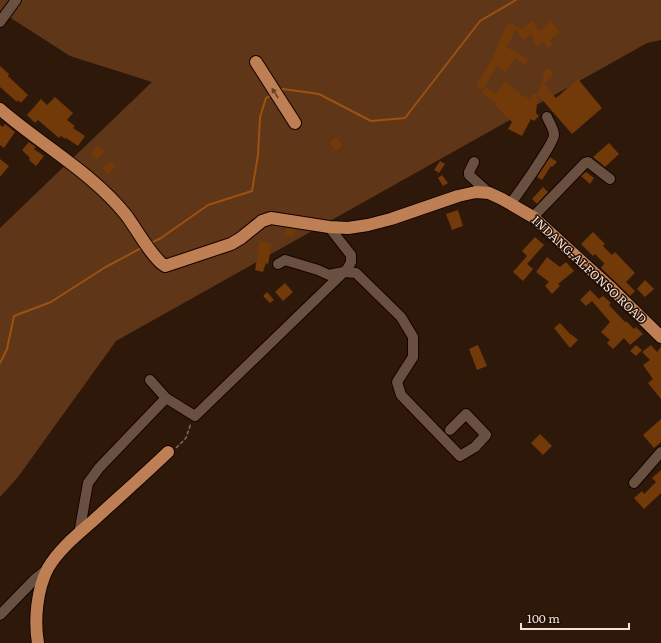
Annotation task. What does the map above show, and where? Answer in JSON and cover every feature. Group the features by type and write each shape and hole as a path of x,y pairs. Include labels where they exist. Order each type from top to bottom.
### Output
{"main road":[{"path":"256,62 295,123"},
{"name":"INDANG-ALFONSO ROAD","path":"1,112 97,185 109,196 127,216 157,258 164,265 167,266 236,242 262,222 270,218 329,227 348,228 391,219 458,196 476,192 489,193 533,217 612,289 661,337"},
{"path":"38,643 36,620 38,602 48,568 60,552 168,452"}],"street":[{"path":"0,22 16,0"},
{"path":"510,204 546,152 553,139 554,134 547,117"},
{"path":"474,162 469,175 489,193"},
{"path":"533,217 586,162 592,164 610,179"},
{"path":"150,380 166,398 195,416 350,265 351,255 329,227"},
{"path":"278,264 285,260 318,270 329,276 344,272 356,273 401,317 413,337 413,357 397,382 401,395 460,456 475,447 486,435 466,414 450,430"},
{"path":"79,534 87,488 91,478 166,398"},
{"path":"634,483 661,452"},
{"path":"0,615 35,579 48,568"}],"path":[{"path":"168,452 171,453 186,438 191,422 195,416"}],"shaded area":[{"path":"0,0 661,0 661,40 647,43 116,341 18,477 0,497 0,228 152,82 70,56 0,11"}],"building":[{"path":"532,21 539,31 551,21 560,32 550,40 553,45 548,48 544,42 536,46 531,34 523,40 516,29 507,47 528,59 525,65 515,58 505,72 497,66 483,90 476,86 493,57 508,22 521,29"},
{"path":"0,66 28,95 21,103 18,100 17,102 0,87"},
{"path":"549,68 554,75 544,84 556,98 578,79 602,108 572,134 538,95 536,113 539,116 534,121 531,119 522,136 508,129 512,122 495,105 496,103 482,93 486,87 496,94 505,81 524,97 525,96 531,100 532,93 538,94 544,75 542,73"},
{"path":"55,97 73,113 67,120 75,126 73,128 85,136 78,146 66,138 65,139 61,136 59,138 38,120 35,123 27,115 41,99 47,105"},
{"path":"5,124 15,132 4,148 0,145 0,125 3,127"},
{"path":"336,137 343,145 336,151 329,143"},
{"path":"29,142 36,147 34,149 44,156 36,166 29,160 30,158 22,150"},
{"path":"609,143 619,154 605,167 593,157"},
{"path":"98,145 105,151 97,160 90,154"},
{"path":"550,157 557,162 552,167 551,166 542,180 537,177"},
{"path":"0,159 9,166 0,177"},
{"path":"110,161 116,166 108,175 102,169"},
{"path":"440,161 445,164 439,173 434,170"},
{"path":"586,172 594,178 590,184 581,176"},
{"path":"442,175 448,183 443,186 438,178"},
{"path":"543,187 548,192 537,204 532,199"},
{"path":"458,210 463,226 452,230 446,214"},
{"path":"286,228 295,229 293,237 284,235"},
{"path":"593,232 605,244 603,246 612,255 615,252 635,273 626,282 635,291 630,296 601,268 604,263 595,254 593,256 581,244"},
{"path":"535,237 544,245 527,264 533,269 523,281 513,272 527,256 522,251"},
{"path":"260,241 272,244 268,264 266,263 263,272 255,270"},
{"path":"547,257 560,267 566,262 574,271 558,284 560,286 552,294 545,286 549,282 536,272"},
{"path":"645,280 654,289 645,297 637,289"},
{"path":"285,283 293,292 283,301 275,292"},
{"path":"590,290 599,299 603,296 611,303 609,305 625,322 626,321 634,329 636,327 643,334 630,345 624,338 613,349 607,343 610,340 601,332 610,322 592,301 586,306 580,300"},
{"path":"267,292 274,300 270,303 263,296"},
{"path":"560,323 578,340 570,348 554,328"},
{"path":"478,345 487,366 477,370 469,349"},
{"path":"636,345 642,350 636,356 630,351"},
{"path":"651,345 657,352 661,347 661,399 648,383 653,379 643,365 650,360 642,352"},
{"path":"661,419 661,442 654,448 643,435"},
{"path":"540,434 552,446 543,455 531,443"},
{"path":"661,470 661,493 644,509 634,498 642,491 644,494 656,482 652,478"}],"waterway":[{"path":"280,91 283,89 319,94 371,121 405,118 480,21 516,0"},
{"path":"151,243 161,238 208,205 252,191 258,155 260,117 266,98 272,95"},
{"path":"0,363 7,349 14,316 51,302 104,268 143,247"}]}
